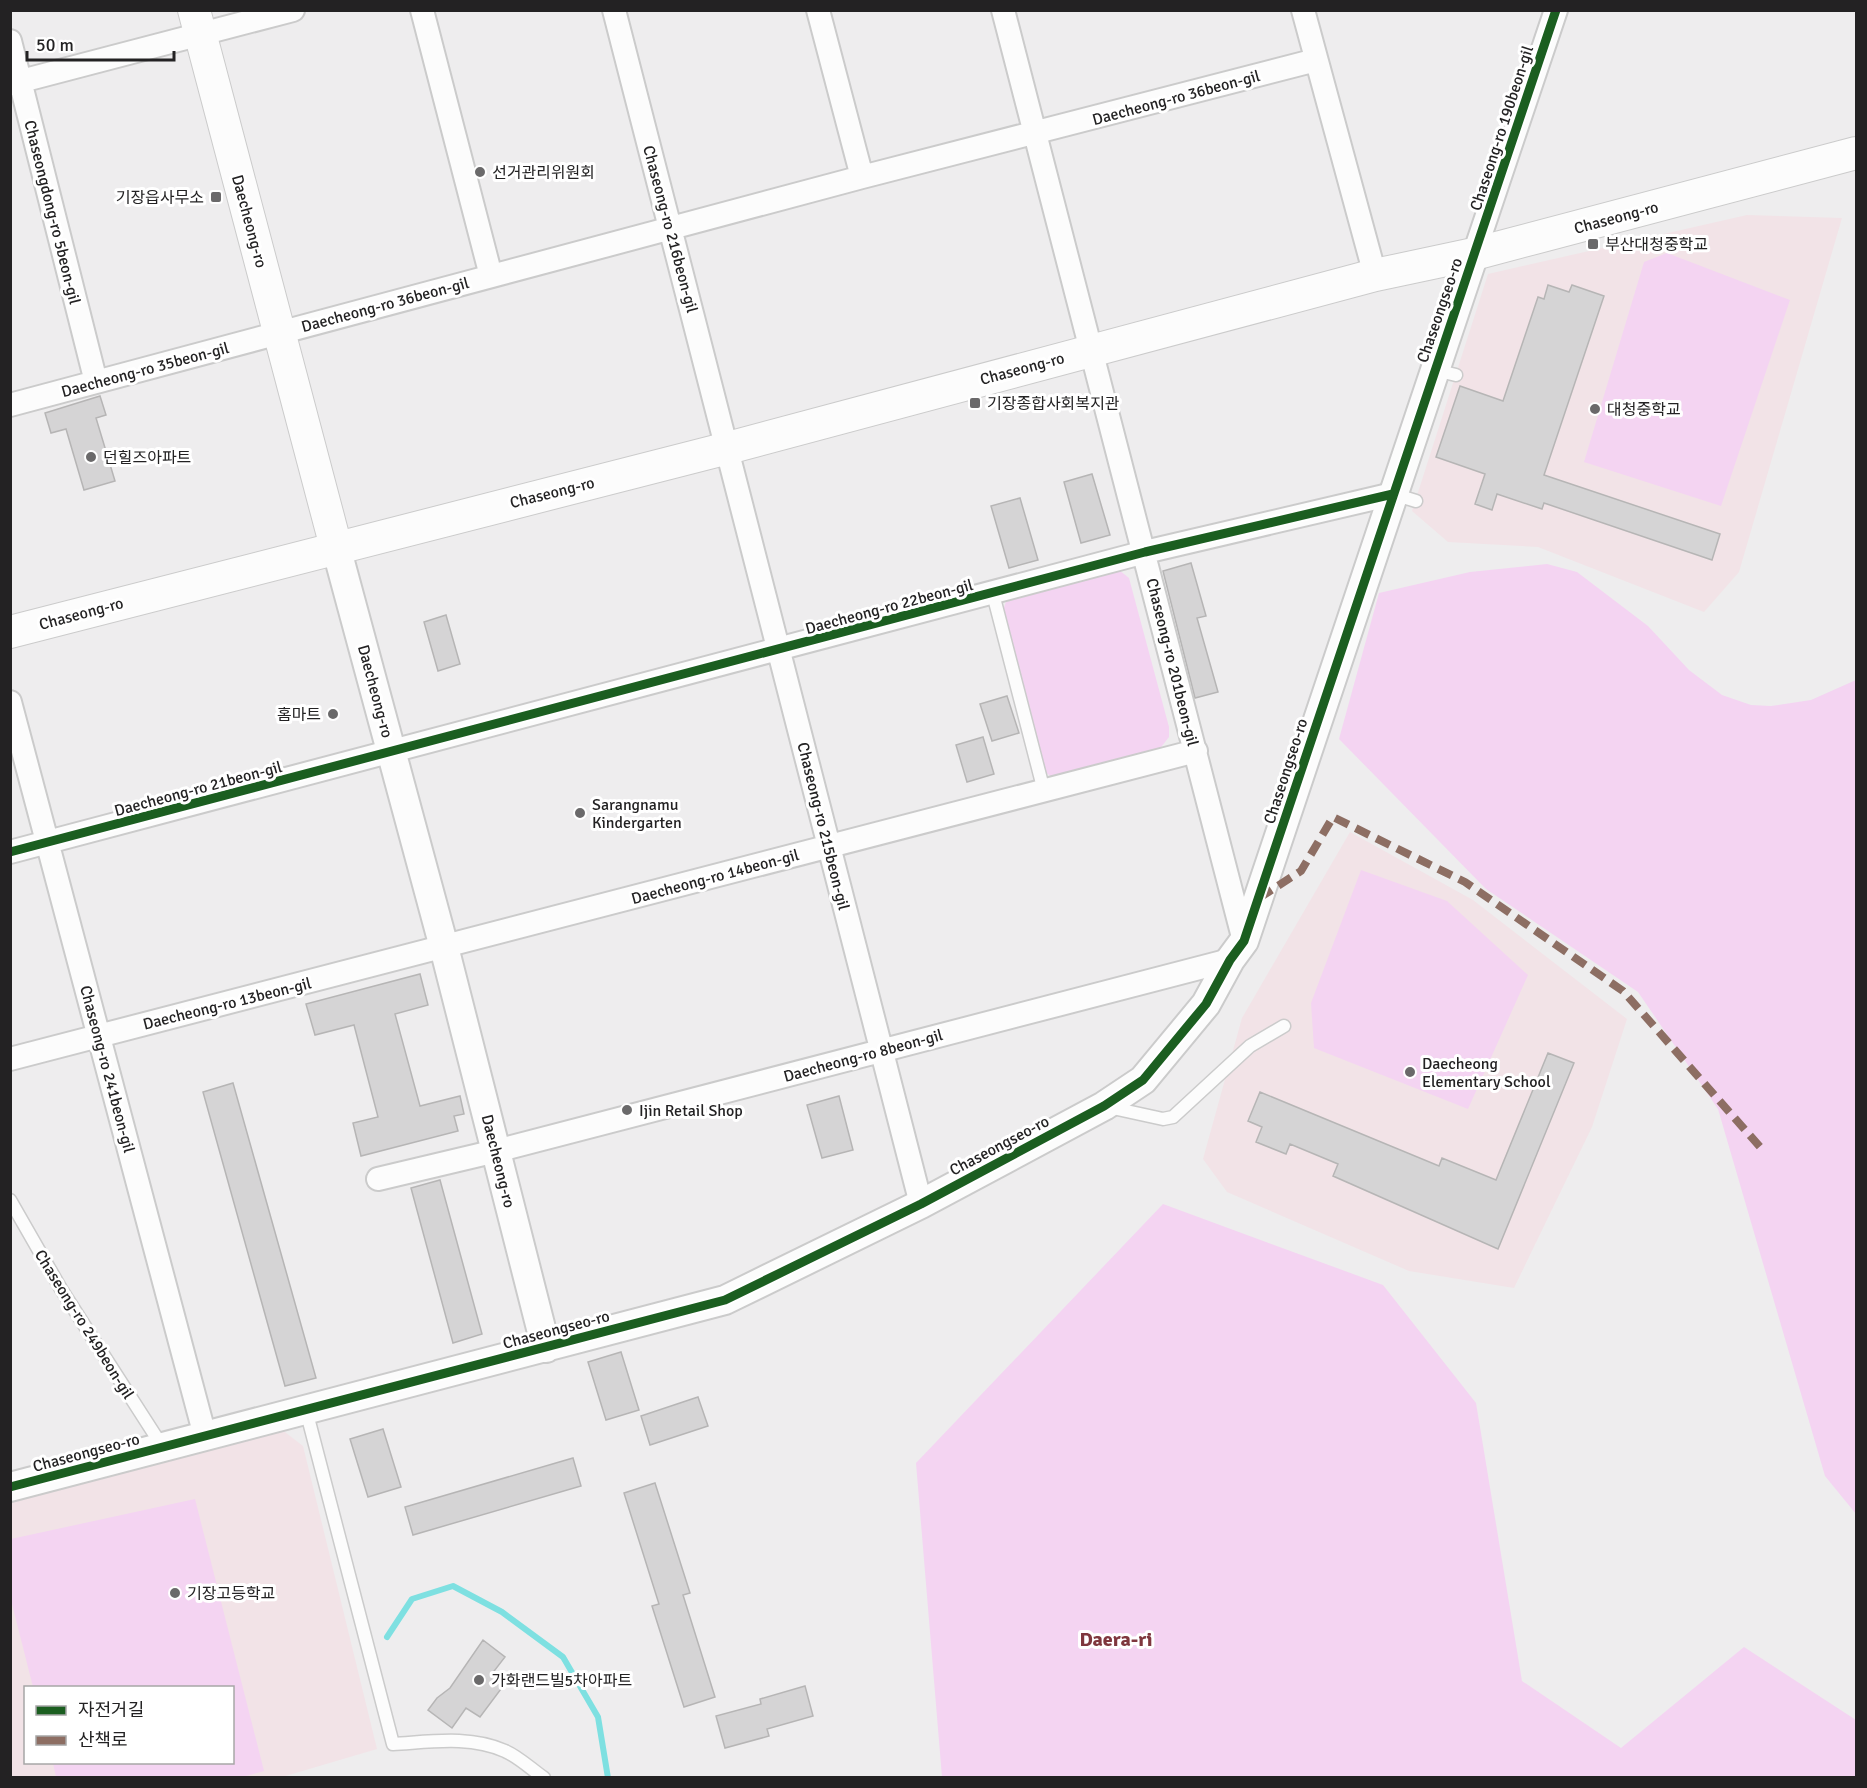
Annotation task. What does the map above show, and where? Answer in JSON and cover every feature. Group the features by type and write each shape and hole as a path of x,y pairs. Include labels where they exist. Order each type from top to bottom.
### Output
{"main road":[{"name":"Daecheong-ro","path":"197,23 336,547"},
{"name":"Chaseong-ro","path":"10,632 728,448 1092,348 1375,275 1474,254 1857,153"}],"street":[{"path":"16,83 197,23 293,10"},
{"name":"Daecheong-ro 36beon-gil","path":"423,10 491,276"},
{"name":"Chaseong-ro 216beon-gil","path":"614,10 728,448"},
{"path":"818,10 862,177"},
{"path":"1003,10 1092,348"},
{"path":"1303,10 1375,275"},
{"name":"Chaseong-ro 190beon-gil","path":"1474,254 1556,10"},
{"name":"Chaseongdong-ro 5beon-gil","path":"10,41 16,83 96,382"},
{"name":"Daecheong-ro 36beon-gil","path":"280,333 862,177 1316,60"},
{"name":"Chaseongseo-ro","path":"10,1487 725,1300 921,1204 1104,1106 1143,1080 1206,1004 1237,951 1404,498 1445,372 1474,254"},
{"name":"Daecheong-ro 35beon-gil","path":"10,405 280,333"},
{"name":"Chaseong-ro 201beon-gil","path":"1092,348 1196,752 1237,951"},
{"name":"Chaseong-ro 215beon-gil","path":"728,448 921,1204"},
{"name":"Daecheong-ro 22beon-gil","path":"393,753 1145,552 1404,498"},
{"name":"Daecheong-ro","path":"336,547 444,947 546,1348"},
{"name":"Chaseong-ro 241beon-gil","path":"10,702 205,1436"},
{"name":"Daecheong-ro 14beon-gil","path":"444,947 1196,752"},
{"name":"Daecheong-ro 21beon-gil","path":"10,852 393,753"},
{"name":"Daecheong-ro 13beon-gil","path":"10,1059 444,947"},
{"name":"Daecheong-ro 8beon-gil","path":"378,1179 496,1151 881,1050 1237,951"}],"lane":[{"path":"993,594 1044,791"},
{"path":"1104,1106 1163,1119 1173,1117 1250,1046 1284,1026"},
{"name":"Chaseong-ro 249beon-gil","path":"10,1200 61,1289 163,1447"},
{"path":"306,1410 393,1744 460,1740 492,1746 506,1751 544,1778"}],"shaded area":[{"path":"1747,215 1842,218 1739,572 1704,612 1538,547 1448,542 1412,511 1488,274"},
{"path":"1667,253 1790,300 1721,506 1584,462 1644,262"},
{"path":"1547,564 1577,572 1648,626 1689,670 1722,695 1751,705 1771,706 1811,700 1856,680 1856,1514 1825,1476 1718,1109 1638,992 1486,889 1339,739 1379,593 1470,572"},
{"path":"1119,570 1129,578 1169,727 1169,737 1158,751 1053,778 1040,768 1001,615 1006,602"},
{"path":"1350,832 1473,900 1627,1019 1592,1127 1514,1288 1409,1271 1227,1192 1203,1159 1242,1018"},
{"path":"1361,870 1447,901 1528,975 1468,1109 1314,1048 1311,1003"},
{"path":"1163,1204 1383,1285 1476,1403 1522,1681 1621,1748 1744,1647 1856,1720 1856,1777 942,1777 916,1463"},
{"name":"기장고등학교","path":"281,1429 303,1446 377,1749 282,1777 11,1778 11,1499"},
{"path":"195,1499 264,1771 239,1778 56,1777 53,1764 234,1764 234,1686 33,1686 11,1600 11,1539"}],"building":[{"path":"1548,285 1569,292 1572,285 1604,296 1544,475 1720,534 1712,560 1544,503 1542,509 1497,494 1492,510 1475,504 1485,474 1436,457 1460,386 1503,401 1538,297 1544,299"},
{"name":"던힐즈아파트","path":"100,396 106,415 96,418 115,481 84,490 66,429 51,433 45,413"},
{"path":"1092,474 1110,535 1081,543 1064,482"},
{"path":"1020,498 1038,560 1009,568 991,506"},
{"path":"1191,563 1206,616 1197,618 1218,692 1195,698 1163,571"},
{"path":"446,615 460,664 438,671 424,622"},
{"path":"1007,696 1019,733 992,741 980,704"},
{"path":"983,737 994,774 967,782 956,745"},
{"path":"420,974 428,1005 395,1014 420,1106 460,1096 464,1114 454,1116 458,1131 361,1156 353,1123 378,1117 354,1025 315,1035 306,1004"},
{"path":"1548,1053 1574,1063 1498,1249 1333,1176 1338,1164 1290,1144 1286,1154 1256,1142 1262,1127 1248,1121 1260,1092 1439,1166 1442,1158 1496,1180"},
{"path":"233,1083 316,1378 285,1386 203,1092"},
{"path":"839,1096 853,1150 822,1158 807,1105"},
{"path":"440,1180 482,1334 453,1343 411,1188"},
{"path":"621,1352 639,1410 606,1420 588,1362"},
{"path":"698,1397 708,1426 650,1445 641,1416"},
{"path":"383,1429 401,1487 368,1497 350,1439"},
{"path":"573,1458 581,1486 413,1535 405,1507"},
{"path":"655,1483 690,1593 683,1595 715,1697 684,1707 652,1606 659,1604 624,1493"},
{"name":"가화랜드빌5차아파트","path":"483,1640 505,1657 491,1675 504,1685 480,1717 466,1708 452,1728 428,1710 437,1698 450,1688"},
{"path":"805,1686 813,1716 767,1729 769,1736 725,1748 716,1716 761,1704 760,1699"}],"waterway":[{"path":"387,1637 412,1599 453,1586 502,1612 563,1657 598,1717 608,1778"}],"marked path":[{"path":"1259,898 1301,871 1333,817 1465,882 1623,991 1761,1148"}],"cycle path":[{"path":"10,1487 725,1300 921,1204 1104,1106 1143,1080 1206,1004 1230,960 1244,941 1556,10"},
{"path":"10,852 1145,552 1393,494"}],"place":[{"name":"선거관리위원회","path":"480,172"},
{"name":"기장읍사무소","path":"216,197"},
{"name":"부산대청중학교","path":"1593,244"},
{"name":"기장종합사회복지관","path":"975,403"},
{"name":"대청중학교","path":"1595,409"},
{"name":"던힐즈아파트","path":"91,457"},
{"name":"홈마트","path":"333,714"},
{"name":"Sarangnamu Kindergarten","path":"580,813"},
{"name":"Daecheong Elementary School","path":"1410,1072"},
{"name":"Ijin Retail Shop","path":"627,1110"},
{"name":"기장고등학교","path":"175,1593"},
{"name":"가화랜드빌5차아파트","path":"479,1680"}],"district":[{"name":"Daera-ri","path":"1116,1639"}]}
